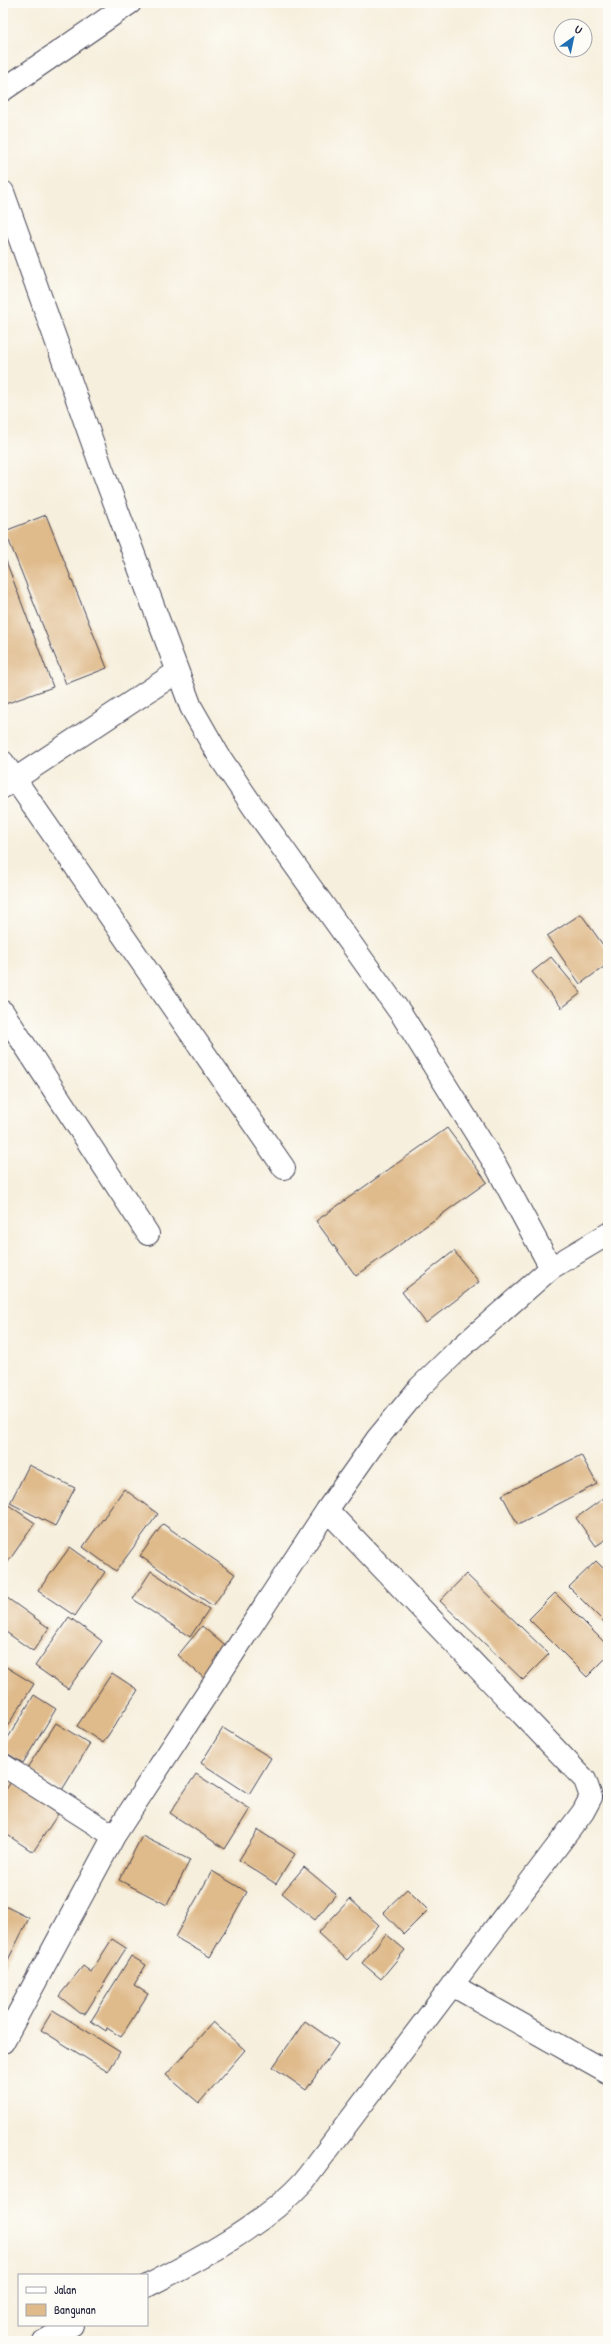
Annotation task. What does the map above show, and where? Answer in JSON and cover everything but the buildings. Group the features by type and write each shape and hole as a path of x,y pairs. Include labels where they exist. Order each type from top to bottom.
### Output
{"street":[{"path":"3,90 130,3"},
{"path":"3,192 191,707 219,756 254,808 402,1016 495,1164 551,1268"},
{"path":"177,672 7,776 284,1168"},
{"path":"3,1012 148,1234"},
{"path":"3,2042 114,1836 327,1510 377,1439 420,1387 457,1351 551,1268 607,1236"},
{"path":"148,2286 181,2269 227,2240 289,2197 304,2181 583,1812 590,1797 589,1788 585,1780 327,1510"},
{"path":"3,1765 114,1836"},
{"path":"452,1985 608,2073"},
{"path":"44,2341 70,2326"}]}
